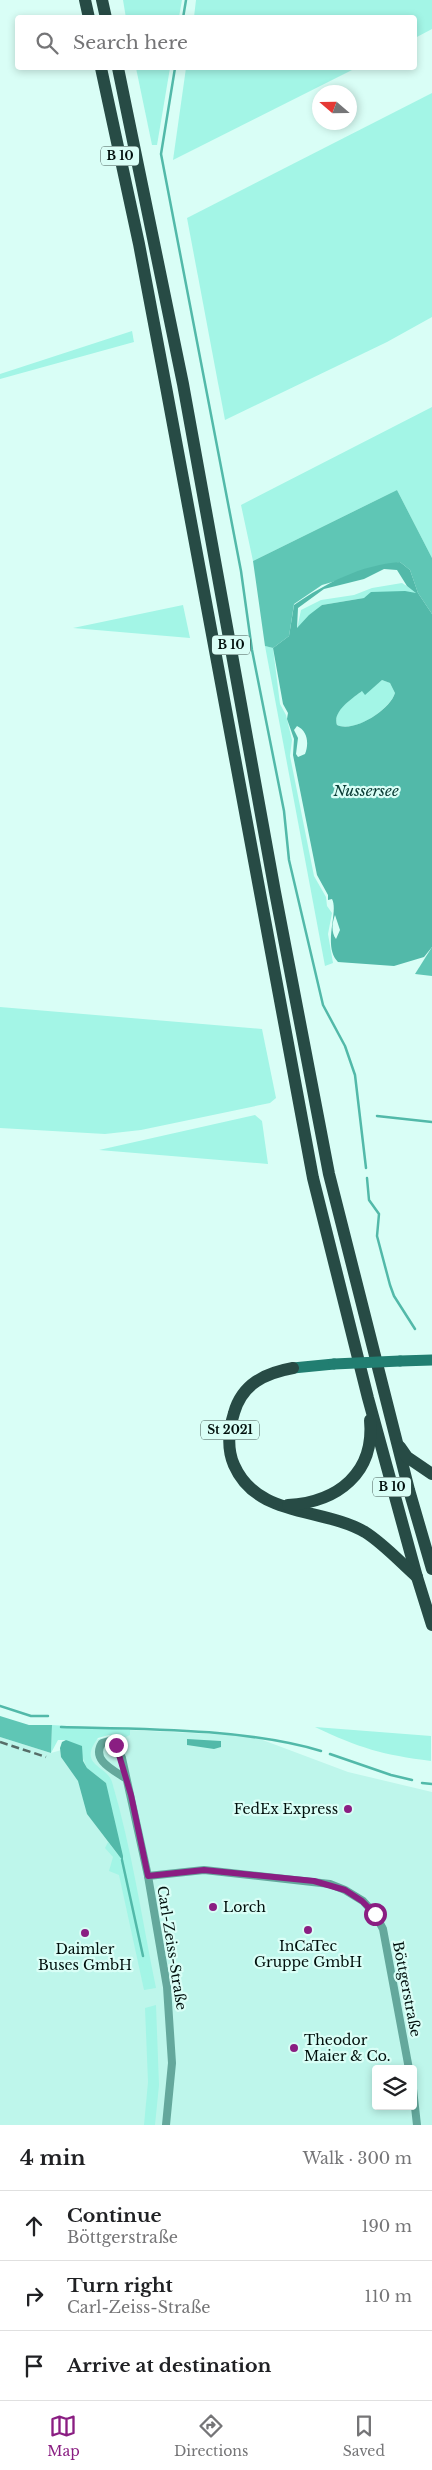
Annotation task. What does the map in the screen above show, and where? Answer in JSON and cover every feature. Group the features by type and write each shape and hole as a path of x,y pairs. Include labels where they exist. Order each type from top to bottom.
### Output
{"highway":[{"path":"85,0 88,15"},
{"path":"102,0 105,15"},
{"name":"B 10","path":"101,70 163,368 312,1178 368,1398 432,1625"},
{"name":"B 10","path":"118,70 183,384 275,892 329,1174 397,1443 432,1569"},
{"name":"St 2021","path":"278,1505 253,1492 239,1476 231,1458 229,1437 237,1403 246,1390 259,1378 274,1371 293,1368"},
{"path":"278,1505 303,1504 324,1499 348,1485 368,1450 371,1426 368,1398"},
{"path":"397,1443 407,1457 432,1474"},
{"path":"278,1505 343,1522 365,1532 417,1577"}],"main road":[{"name":"St 2021","path":"293,1368 334,1364 432,1360"}],"street":[{"name":"Carl-Zeiss-Straße","path":"125,1778 100,1758 98,1750 102,1743 111,1741 118,1747 131,1795 168,1987 172,2081 166,2125"},
{"name":"Böttgerstraße","path":"148,1876 204,1870 305,1880 345,1890 362,1901 375,1914 383,1929 408,2065"},
{"path":"415,2110 417,2125"}],"shaded area":[{"path":"123,0 182,0 179,15 126,15"},
{"path":"196,0 432,0 432,29 417,37 417,15 194,15"},
{"path":"136,70 170,70 157,145 152,145"},
{"path":"186,70 352,70 322,85 312,85 312,90 173,160"},
{"path":"432,93 432,317 387,342 225,420 187,218"},
{"path":"132,331 134,342 0,379 0,374"},
{"path":"432,407 432,558 397,490 253,561 241,505"},
{"path":"397,490 432,558 432,614 418,593 410,570 400,562 322,585 294,604 289,636 273,648 265,646 253,561"},
{"path":"402,583 418,593 364,598 322,605 297,629 301,610 321,600 354,595 372,588"},
{"path":"183,605 190,638 73,628"},
{"path":"265,646 273,648 280,704 286,715 292,740 290,756 314,876 326,897 327,906 332,913 328,934 333,963 325,966"},
{"path":"382,680 390,683 395,693 392,700 379,713 353,726 344,727 337,725 338,714 344,705 363,690 365,694"},
{"path":"432,947 432,976 415,974"},
{"path":"0,1007 262,1029 276,1098 270,1103 141,1130 105,1134 0,1128"},
{"path":"255,1115 262,1121 268,1164 99,1150"},
{"path":"0,1716 29,1725 52,1725 51,1753 0,1737"},
{"path":"52,1725 130,1730 130,1735 121,1739 109,1735 98,1738 92,1747 91,1754 95,1764 109,1776 119,1807 156,1988 144,1990 119,1875 109,1871 113,1857 105,1848 108,1842 118,1855 113,1812 109,1806 106,1783 87,1768 82,1756 66,1740 58,1740 51,1753"},
{"path":"315,1727 431,1736 431,1761 372,1750"},
{"path":"130,1730 252,1736 348,1772 432,1792 432,2125 0,2125 0,1737 51,1753"},
{"path":"156,2005 159,2085 155,2125 144,2125 148,2082 145,2008"}],"water":[{"name":"Nussersee","path":"400,562 410,570 418,593 432,614 432,947 424,957 394,966 338,962 333,955 331,938 334,905 332,899 328,900 328,895 317,875 293,755 294,739 287,719 288,713 283,704 273,648 289,636 294,605 344,576","holes":["384,569 397,570 407,586 416,593 405,591 371,592 364,598 322,605 297,628 298,608 324,589 364,579","382,680 390,683 395,693 392,700 379,713 362,723 344,727 337,725 336,720 344,705 362,691 365,695","297,726 301,728 307,738 305,754 298,757 296,754 298,738 294,730","335,915 340,930 336,939 333,924"]},
{"path":"187,1739 221,1741 221,1747 214,1749 187,1745"},
{"path":"66,1740 82,1746 83,1761 87,1768 106,1783 123,1861 87,1814 78,1781 61,1757 60,1748 62,1742"}],"waterway":[{"path":"184,15 186,0"},
{"path":"175,70 161,154 241,571 252,650 284,811 289,860 323,1005 345,1046 355,1075 366,1168"},
{"path":"377,1116 432,1122"},
{"path":"367,1178 369,1200 379,1214 377,1236 390,1285 394,1296 415,1329"},
{"path":"0,1706 31,1716 48,1716"},
{"path":"61,1727 159,1729 226,1734 291,1743 321,1751"},
{"path":"330,1754 391,1775 412,1780"},
{"path":"422,1783 432,1784"},
{"path":"122,1860 143,1956"}],"railway":[{"path":"0,1742 46,1757"}],"place":[{"name":"FedEx Express","path":"348,1809"},
{"name":"Lorch","path":"213,1907"},
{"name":"InCaTec Gruppe GmbH","path":"308,1930"},
{"name":"Daimler Buses GmbH","path":"85,1933"},
{"name":"Theodor Maier & Co.","path":"294,2048"}],"route":[{"path":"116,1745 131,1795 148,1876 204,1870 314,1881 330,1884 345,1890 362,1901 375,1914"}]}
